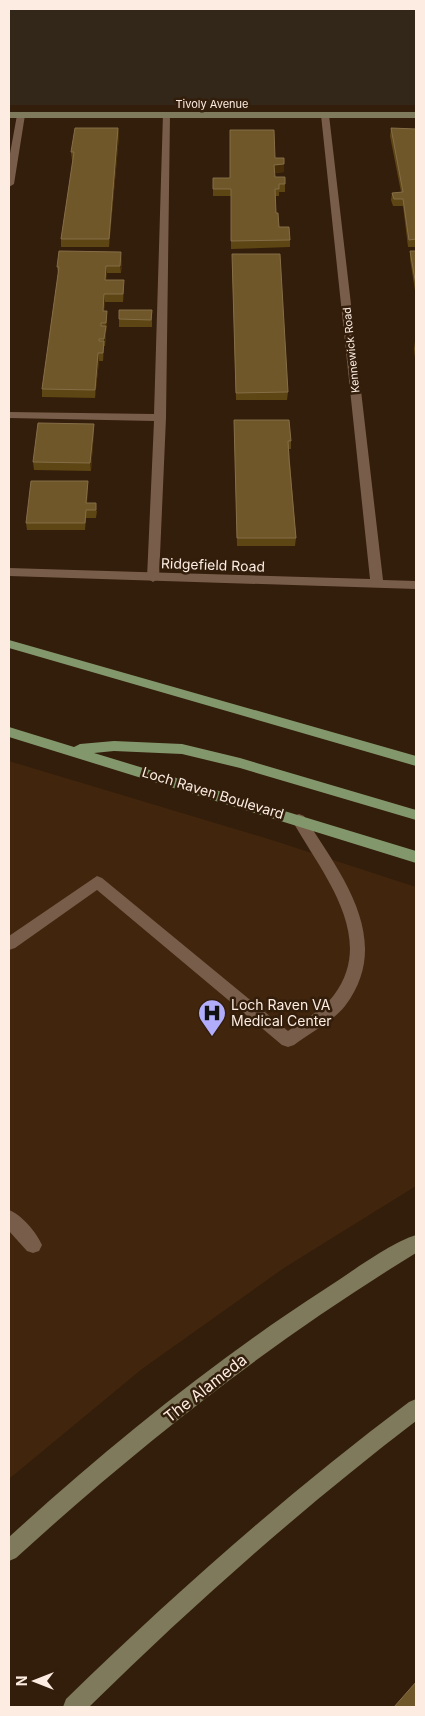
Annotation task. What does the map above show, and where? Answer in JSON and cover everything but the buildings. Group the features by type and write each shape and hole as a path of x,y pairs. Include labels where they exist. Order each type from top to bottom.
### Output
{"main road":[{"name":"Tivoly Avenue","path":"9,115 416,115"},
{"path":"9,644 416,761"},
{"name":"Loch Raven Boulevard","path":"9,732 71,749 416,857"},
{"path":"71,749 114,746 182,749 240,763 416,815"},
{"name":"The Alameda","path":"9,1551 129,1447 222,1374 313,1308 416,1243"},
{"path":"74,1707 275,1519 355,1454 416,1409"}],"street":[{"path":"9,184 21,115"},
{"path":"153,578 160,418 166,115"},
{"name":"Kennewick Road","path":"325,115 377,585"},
{"path":"9,415 160,418"},
{"name":"Ridgefield Road","path":"9,572 416,585"},
{"path":"9,944 97,882 288,1040 340,1002 356,971 359,950 358,930 353,913 299,820"},
{"path":"9,1218 34,1245"}],"shaded area":[{"path":"9,9 416,9 416,105 9,105"},
{"name":"Loch Raven VA Medical Center","path":"9,761 272,840 416,887 416,1186 284,1268 142,1369 9,1479"}],"place":[{"name":"Loch Raven VA Medical Center","path":"212,1037"}]}
